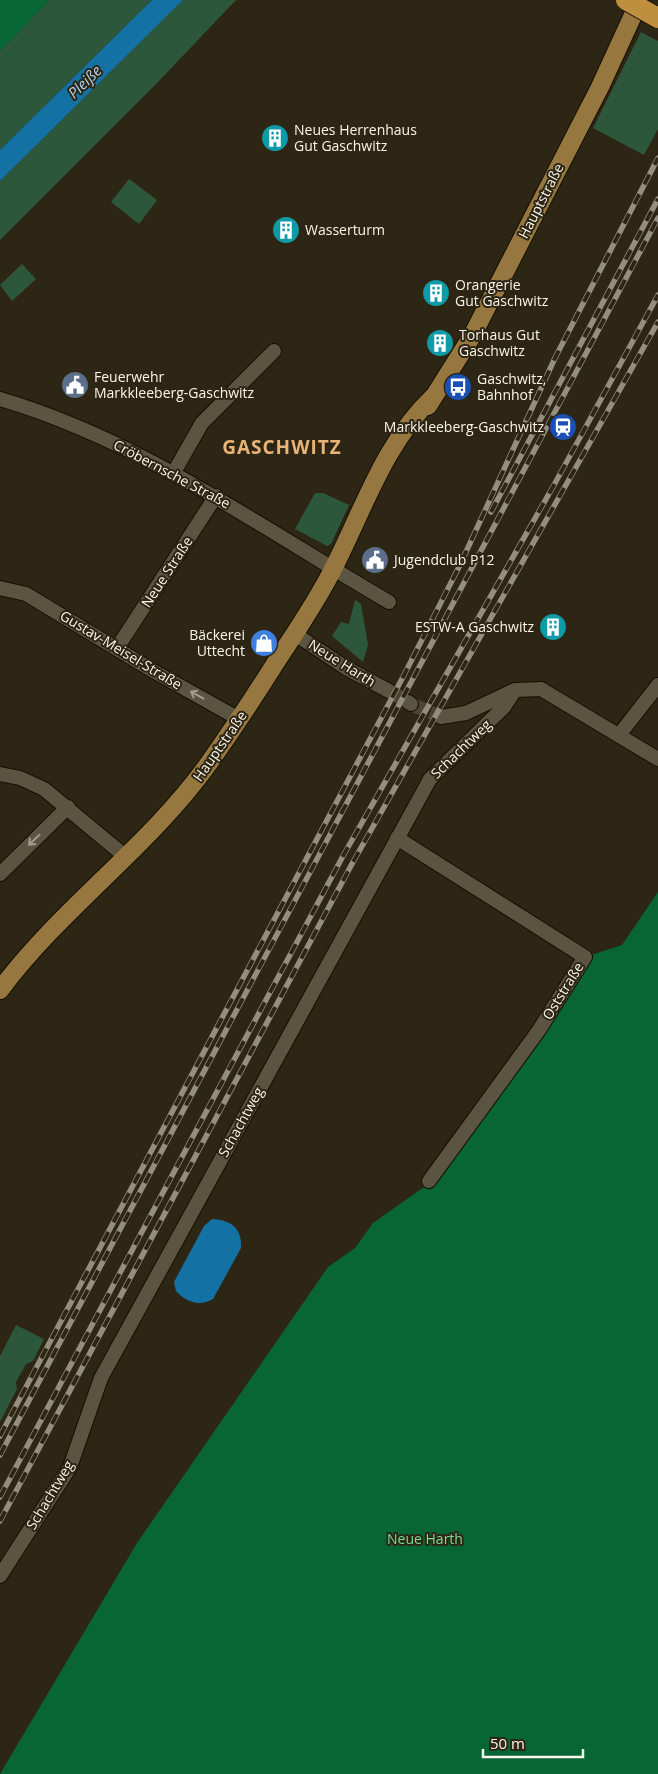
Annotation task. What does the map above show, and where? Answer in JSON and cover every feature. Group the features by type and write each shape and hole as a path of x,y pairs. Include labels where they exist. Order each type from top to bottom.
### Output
{"highway":[{"path":"626,0 658,18"}],"main road":[{"name":"Hauptstraße","path":"0,990 23,959 164,820 208,764 295,634 333,570 386,462 410,437 472,336 600,87 640,0"}],"street":[{"path":"174,472 202,422 274,351"},
{"name":"Cröbernsche Straße","path":"0,399 36,410 86,430 174,472 388,602"},
{"name":"Neue Straße","path":"117,648 216,496"},
{"name":"Gustav-Meisel-Straße","path":"0,588 26,594 239,719"},
{"name":"Neue Harth","path":"295,634 346,668 389,691"},
{"path":"619,735 658,685"},
{"path":"441,717 466,713 515,690 541,689 658,759"},
{"name":"Schachtweg","path":"0,1576 70,1467 101,1378 430,778 504,707 515,690"},
{"path":"0,774 34,783 68,807 126,858"},
{"path":"0,874 68,807"},
{"name":"Oststraße","path":"397,838 585,957 539,1030 429,1181"}],"green space":[{"path":"0,0 50,0 0,51"},
{"path":"50,0 152,0 0,150 0,51"},
{"path":"183,0 236,0 157,83 0,240 0,181"},
{"path":"641,32 658,41 658,129 644,155 593,128"},
{"path":"129,179 157,200 139,224 111,202"},
{"path":"22,264 36,279 12,301 0,285"},
{"path":"315,493 323,493 349,505 331,544 327,546 295,529"},
{"path":"355,600 361,604 368,645 363,662 332,636 341,622 349,624"},
{"name":"Neue Harth","path":"658,892 658,1774 0,1774 137,1543 328,1267 355,1248 373,1223 424,1187 585,957 622,945"},
{"path":"16,1325 44,1339 33,1361 26,1364 16,1382 17,1389 0,1422 0,1356"}],"water":[{"name":"Pleiße","path":"152,0 183,0 0,181 0,150"},
{"path":"212,1219 225,1221 234,1226 240,1235 241,1248 213,1299 198,1303 184,1298 176,1291 174,1282 204,1226"}],"tunnel":[{"path":"389,691 408,702"},
{"path":"411,704 441,717"}],"railway":[{"path":"0,1436 403,677 460,565 555,358 658,158"},
{"path":"491,512 658,199"},
{"path":"0,1455 658,218"},
{"path":"0,1497 343,856 554,485 658,295"},
{"path":"0,1521 353,862 658,322"}],"place":[{"name":"Neues Herrenhaus Gut Gaschwitz","path":"275,138"},
{"name":"Wasserturm","path":"286,230"},
{"name":"Orangerie Gut Gaschwitz","path":"436,293"},
{"name":"Torhaus Gut Gaschwitz","path":"440,343"},
{"name":"Feuerwehr Markkleeberg-Gaschwitz","path":"75,385"},
{"name":"Gaschwitz, Bahnhof","path":"458,387"},
{"name":"Markkleeberg-Gaschwitz","path":"563,427"},
{"name":"Jugendclub P12","path":"375,560"},
{"name":"ESTW-A Gaschwitz","path":"553,627"},
{"name":"Bäckerei Uttecht","path":"264,643"}],"district":[{"name":"GASCHWITZ","path":"282,447"}]}
